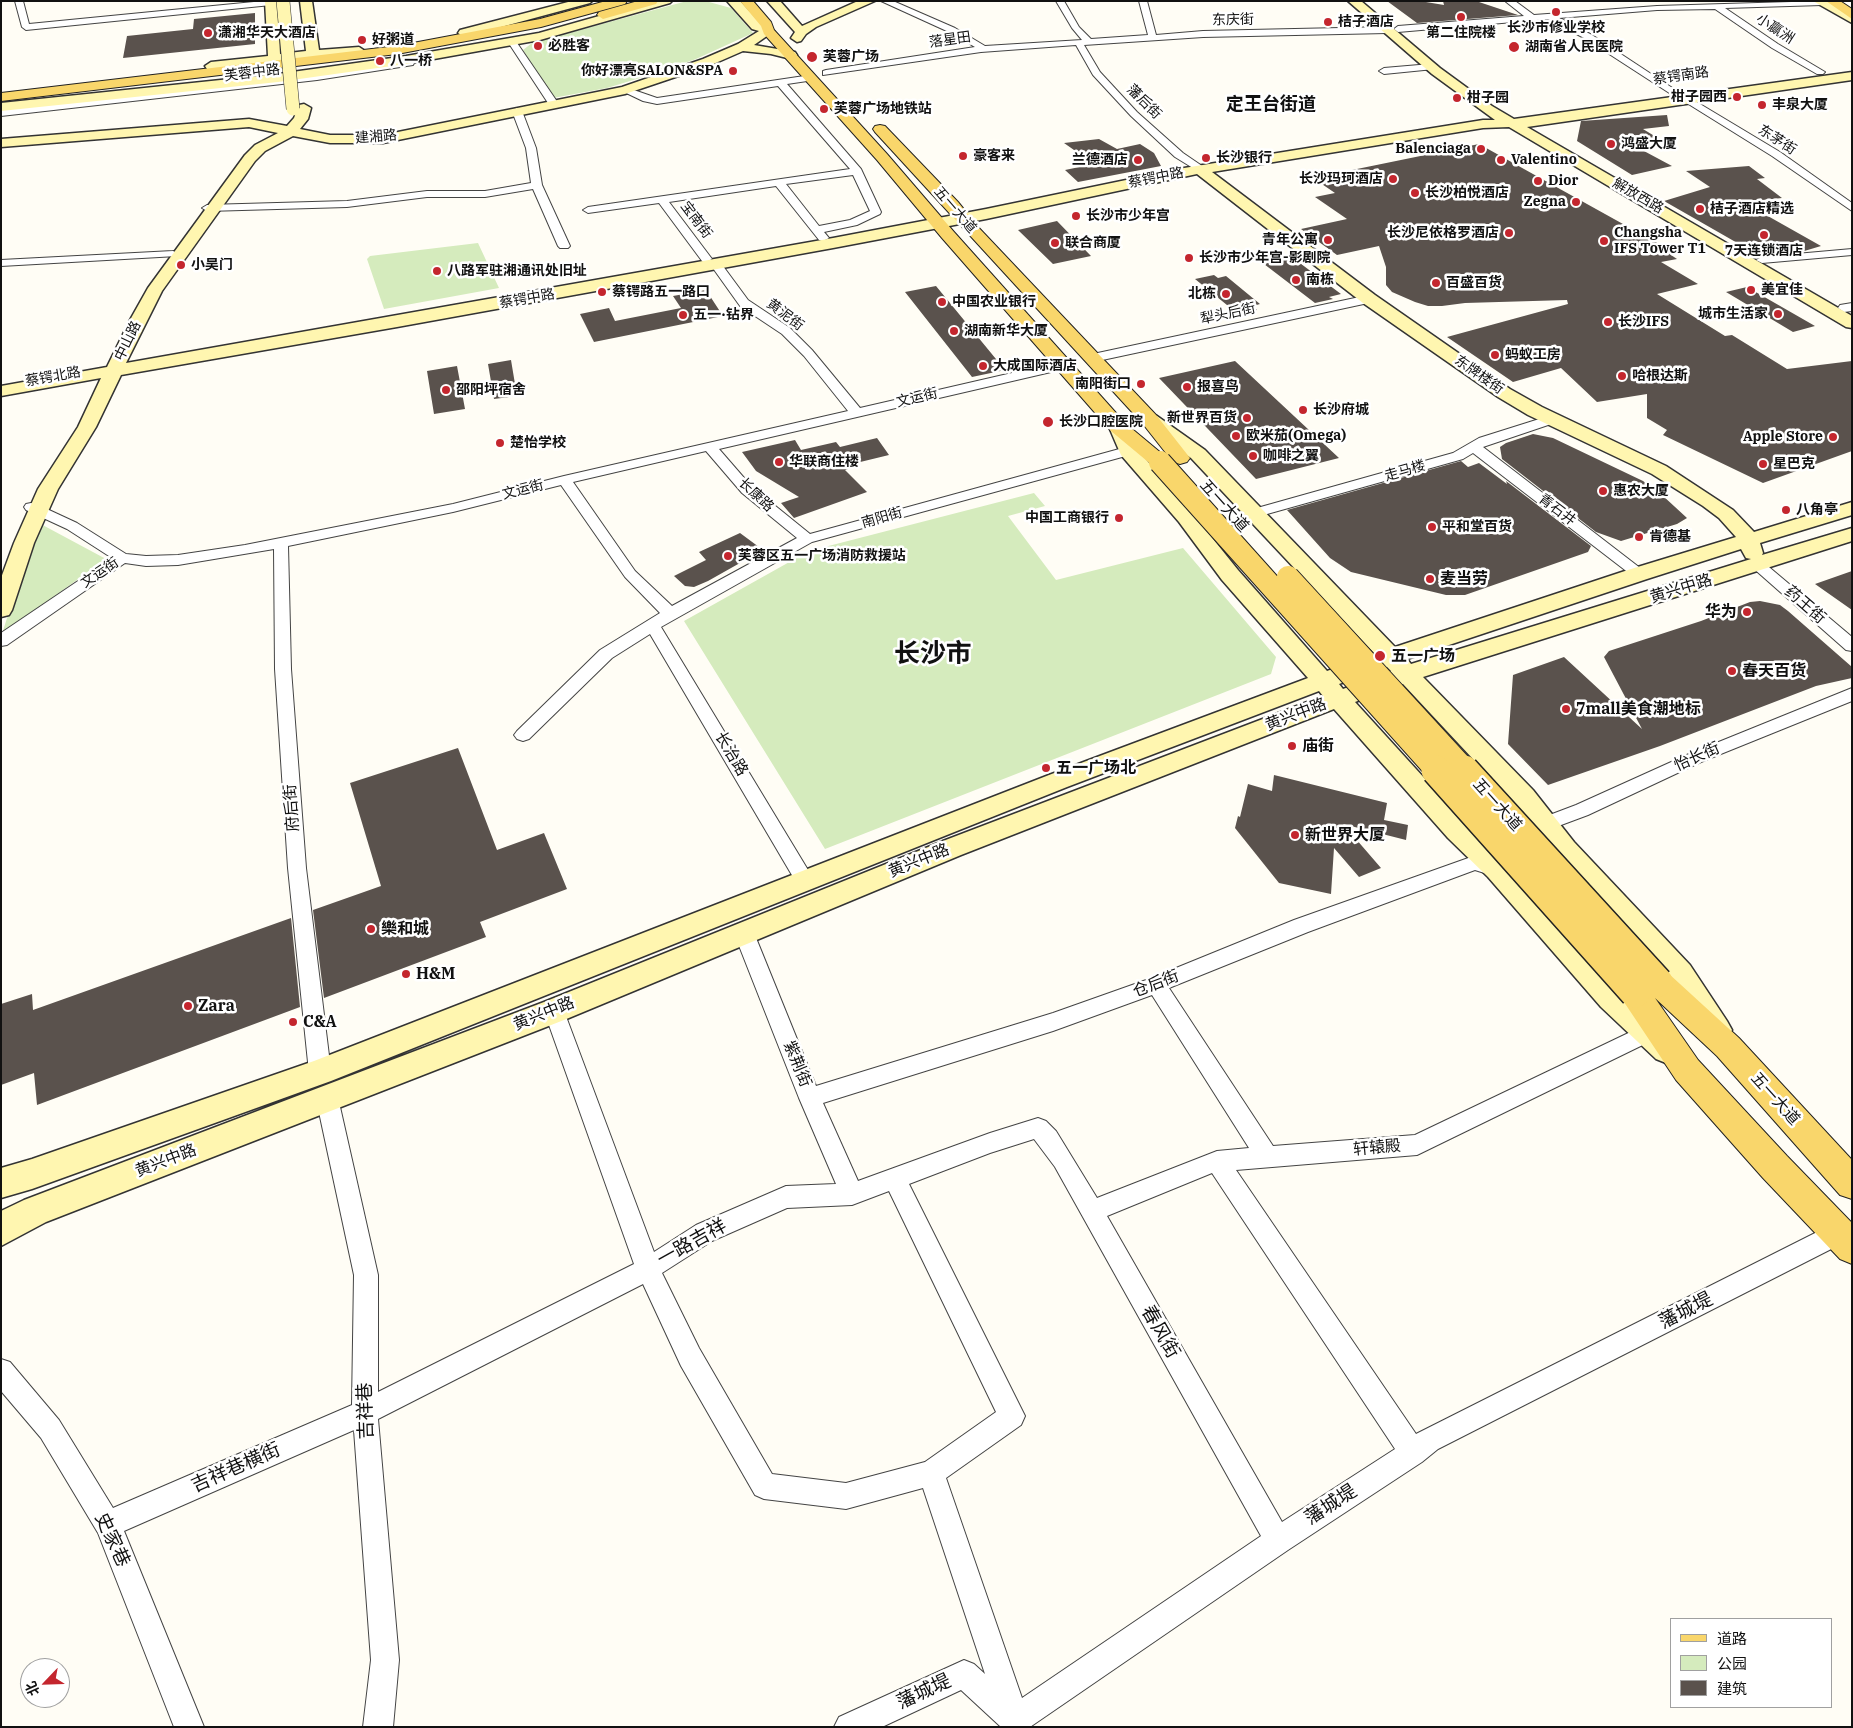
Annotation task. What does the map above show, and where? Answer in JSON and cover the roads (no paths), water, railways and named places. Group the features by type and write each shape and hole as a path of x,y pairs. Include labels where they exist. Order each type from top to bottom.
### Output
{"main road":[{"path":"292,1 299,109"},
{"path":"306,1 312,54"},
{"path":"497,37 586,1"},
{"path":"497,37 516,24 603,1"},
{"path":"497,37 621,1"},
{"path":"497,37 634,1"},
{"path":"1,107 314,73 497,37 564,26 652,1"},
{"path":"1,92 312,54 358,51 428,40 497,37 580,26 666,1"},
{"path":"733,1 756,26 813,20 860,1"},
{"name":"五一大道","path":"746,1 775,24 799,35 818,75 923,205 951,224 1093,358 1150,420 1198,454 1524,797 1565,849 1680,973 1728,1048 1851,1183"},
{"name":"五一大道","path":"760,1 775,24 791,56 851,99"},
{"path":"773,1 775,24"},
{"path":"799,35 812,24 869,1"},
{"name":"解放西路","path":"1345,1 1368,19 1393,30 1491,101 1512,120"},
{"path":"1845,1 1851,14"},
{"path":"274,59 275,2"},
{"path":"275,2 299,109"},
{"path":"1824,2 1851,14"},
{"name":"解放西路","path":"1362,3 1431,67 1472,99 1512,120 1560,152 1852,323"},
{"name":"建湘路","path":"1,143 249,123 330,138 383,139 553,103 625,90 707,62 742,47 775,24"},
{"name":"芙蓉中路","path":"1,97 497,37"},
{"name":"芙蓉中路","path":"1,102 380,58 497,37"},
{"path":"742,47 771,50 791,56"},
{"name":"蔡锷南路","path":"1512,120 1680,96 1852,68"},
{"name":"蔡锷南路","path":"1680,96 1852,76"},
{"name":"中山路","path":"1,580 14,544 86,427 136,306 173,254 250,158 260,148 301,119 299,109"},
{"path":"1524,109 1566,113"},
{"name":"解放西路","path":"1566,113 1554,127 1553,135 1559,142 1849,310"},
{"name":"五一大道","path":"871,119 951,224 1064,365 1118,427 1170,460 1646,987 1728,1048"},
{"name":"蔡锷中路","path":"711,262 820,234 951,224 997,212 1168,175 1512,120"},
{"path":"1446,130 1505,135 1560,152"},
{"name":"东牌楼街","path":"1201,170 1369,299 1504,393 1552,419 1646,463 1684,484 1726,514 1748,538 1758,565"},
{"path":"903,227 920,216 924,210 923,205"},
{"name":"中山路","path":"109,370 154,291 210,208"},
{"name":"蔡锷中路","path":"109,370 903,227"},
{"name":"蔡锷北路","path":"1,386 109,370"},
{"name":"蔡锷北路","path":"1,391 109,370"},
{"name":"五一大道","path":"1150,420 1170,460"},
{"name":"五一大道","path":"1118,427 1128,451 1186,518 1230,575 1458,831 1497,870 1611,998 1687,1070 1775,1168 1846,1240"},
{"name":"黄兴中路","path":"1,1230 12,1222 35,1211 323,1085 811,877 1058,781 1332,690 1640,574 1748,538 1852,508"},
{"name":"中山路","path":"1,610 35,509"},
{"name":"黄兴中路","path":"1399,666 1758,565 1852,534"},
{"name":"黄兴中路","path":"1,1183 323,1085 554,1011 744,932 1039,814 1332,690"},
{"name":"五一大道","path":"1646,987 1687,1070"}],"street":[{"path":"19,1 26,27 275,2"},
{"path":"879,1 960,37 967,43 966,51"},
{"path":"885,1 952,30 984,49"},
{"name":"藩后街","path":"1060,1 1084,42 1096,73 1134,114 1179,155 1201,170"},
{"path":"1143,1 1153,38"},
{"path":"1509,1 1532,18"},
{"path":"1646,1 1657,8"},
{"name":"东庆街","path":"1084,42 1203,34 1393,30 1714,4 1824,2"},
{"name":"小赢洲","path":"1714,4 1775,46 1820,72"},
{"name":"东茅街","path":"1550,17 1589,37 1680,96 1776,154 1852,208"},
{"path":"497,37 553,103"},
{"name":"落星田","path":"625,90 646,99 657,101 781,83 818,75 966,51 1084,42"},
{"path":"1,113 317,77 410,64"},
{"path":"1384,71 1431,67"},
{"path":"779,183 820,234 853,223 876,212 857,171 781,83"},
{"path":"517,111 530,148 537,185 564,246"},
{"path":"588,210 857,171"},
{"path":"210,208 347,204 427,194 472,195 537,185"},
{"name":"宝南街","path":"662,200 711,262"},
{"path":"1762,260 1852,252"},
{"path":"1,263 173,254"},
{"name":"黄泥街","path":"711,262 744,303 786,330 808,353 856,412"},
{"name":"犁头后街","path":"1093,358 1369,299"},
{"name":"文运街","path":"1,641 122,558 146,561 178,560 452,508 709,446 1064,365"},
{"name":"走马楼","path":"1255,513 1458,456 1484,441 1552,419"},
{"name":"长康路","path":"709,446 747,490 807,539"},
{"name":"青石井","path":"1474,447 1640,574"},
{"name":"南阳街","path":"523,735 606,654 670,614 807,539 1128,451"},
{"path":"564,480 630,574 670,614"},
{"path":"35,509 93,538 122,558"},
{"name":"府后街","path":"280,542 283,669 296,868 323,1085"},
{"name":"药王街","path":"1758,565 1852,646"},
{"name":"长治路","path":"653,626 803,877 811,877"},
{"name":"怡长街","path":"1545,824 1582,810 1695,758 1852,694"},
{"name":"仓后街","path":"810,1098 1053,1022 1156,985 1301,926 1474,863 1481,863 1497,870"},
{"name":"紫荆街","path":"744,932 810,1098 852,1194"},
{"path":"1156,985 1267,1157"},
{"path":"554,1011 648,1268 690,1357 764,1486 846,1496 931,1473 1012,1416 894,1178"},
{"name":"轩辕殿","path":"1091,1211 1217,1161 1417,1145 1648,1033"},
{"name":"吉祥巷","path":"323,1085 366,1275 365,1412 385,1660 378,1727"},
{"name":"一路吉祥","path":"365,1412 648,1268 704,1233 786,1197 852,1194 990,1143 1038,1128"},
{"name":"春风街","path":"1038,1128 1063,1160 1278,1540"},
{"path":"1217,1161 1413,1453"},
{"name":"藩城堤","path":"849,1727 964,1674 1013,1723 1278,1540 1413,1453 1429,1440 1846,1240"},
{"name":"史家巷","path":"1,1371 50,1429 108,1524 190,1727"},
{"name":"吉祥巷横街","path":"108,1524 365,1412"},
{"path":"931,1473 1013,1723"}],"place":[{"name":"长沙市修业学校","path":"1556,12"},
{"name":"第二住院楼","path":"1461,17"},
{"name":"桔子酒店","path":"1328,22"},
{"name":"潇湘华天大酒店","path":"208,33"},
{"name":"好粥道","path":"362,40"},
{"name":"必胜客","path":"538,46"},
{"name":"湖南省人民医院","path":"1514,47"},
{"name":"芙蓉广场","path":"812,57"},
{"name":"八一桥","path":"380,61"},
{"name":"你好漂亮SALON&SPA","path":"733,71"},
{"name":"柑子园西","path":"1737,97"},
{"name":"柑子园","path":"1457,98"},
{"name":"丰泉大厦","path":"1762,105"},
{"name":"芙蓉广场地铁站","path":"824,109"},
{"name":"鸿盛大厦","path":"1611,144"},
{"name":"Balenciaga","path":"1481,149"},
{"name":"豪客来","path":"963,156"},
{"name":"长沙银行","path":"1206,158"},
{"name":"兰德酒店","path":"1138,160"},
{"name":"Valentino","path":"1501,160"},
{"name":"长沙玛珂酒店","path":"1393,179"},
{"name":"Dior","path":"1538,181"},
{"name":"长沙柏悦酒店","path":"1415,193"},
{"name":"Zegna","path":"1576,202"},
{"name":"桔子酒店精选","path":"1700,209"},
{"name":"长沙市少年宫","path":"1076,216"},
{"name":"长沙尼依格罗酒店","path":"1509,233"},
{"name":"7天连锁酒店","path":"1764,235"},
{"name":"青年公寓","path":"1328,240"},
{"name":"Changsha IFS Tower T1","path":"1604,241"},
{"name":"联合商厦","path":"1055,243"},
{"name":"长沙市少年宫-影剧院","path":"1189,258"},
{"name":"小吴门","path":"181,265"},
{"name":"八路军驻湘通讯处旧址","path":"437,271"},
{"name":"南栋","path":"1296,280"},
{"name":"百盛百货","path":"1436,283"},
{"name":"美宜佳","path":"1751,290"},
{"name":"蔡锷路五一路口","path":"602,292"},
{"name":"北栋","path":"1226,294"},
{"name":"中国农业银行","path":"942,302"},
{"name":"城市生活家","path":"1778,314"},
{"name":"五一·钻界","path":"683,315"},
{"name":"长沙IFS","path":"1608,322"},
{"name":"湖南新华大厦","path":"954,331"},
{"name":"蚂蚁工房","path":"1495,355"},
{"name":"大成国际酒店","path":"983,366"},
{"name":"哈根达斯","path":"1622,376"},
{"name":"南阳街口","path":"1141,384"},
{"name":"报喜鸟","path":"1187,387"},
{"name":"邵阳坪宿舍","path":"446,390"},
{"name":"长沙府城","path":"1303,410"},
{"name":"新世界百货","path":"1247,418"},
{"name":"长沙口腔医院","path":"1048,422"},
{"name":"欧米茄(Omega)","path":"1236,436"},
{"name":"Apple Store","path":"1833,437"},
{"name":"楚怡学校","path":"500,443"},
{"name":"咖啡之翼","path":"1253,456"},
{"name":"华联商住楼","path":"779,462"},
{"name":"星巴克","path":"1763,464"},
{"name":"惠农大厦","path":"1603,491"},
{"name":"八角亭","path":"1786,510"},
{"name":"中国工商银行","path":"1119,518"},
{"name":"平和堂百货","path":"1432,527"},
{"name":"肯德基","path":"1639,537"},
{"name":"芙蓉区五一广场消防救援站","path":"728,556"},
{"name":"麦当劳","path":"1430,579"},
{"name":"华为","path":"1747,612"},
{"name":"五一广场","path":"1380,656"},
{"name":"春天百货","path":"1732,671"},
{"name":"7mall美食潮地标","path":"1566,709"},
{"name":"庙街","path":"1292,746"},
{"name":"五一广场北","path":"1046,768"},
{"name":"新世界大厦","path":"1295,835"},
{"name":"樂和城","path":"371,929"},
{"name":"H&M","path":"406,974"},
{"name":"Zara","path":"188,1006"},
{"name":"C&A","path":"293,1022"}],"district":[{"name":"定王台街道","path":"1271,105"},
{"name":"长沙市","path":"933,654"}]}
